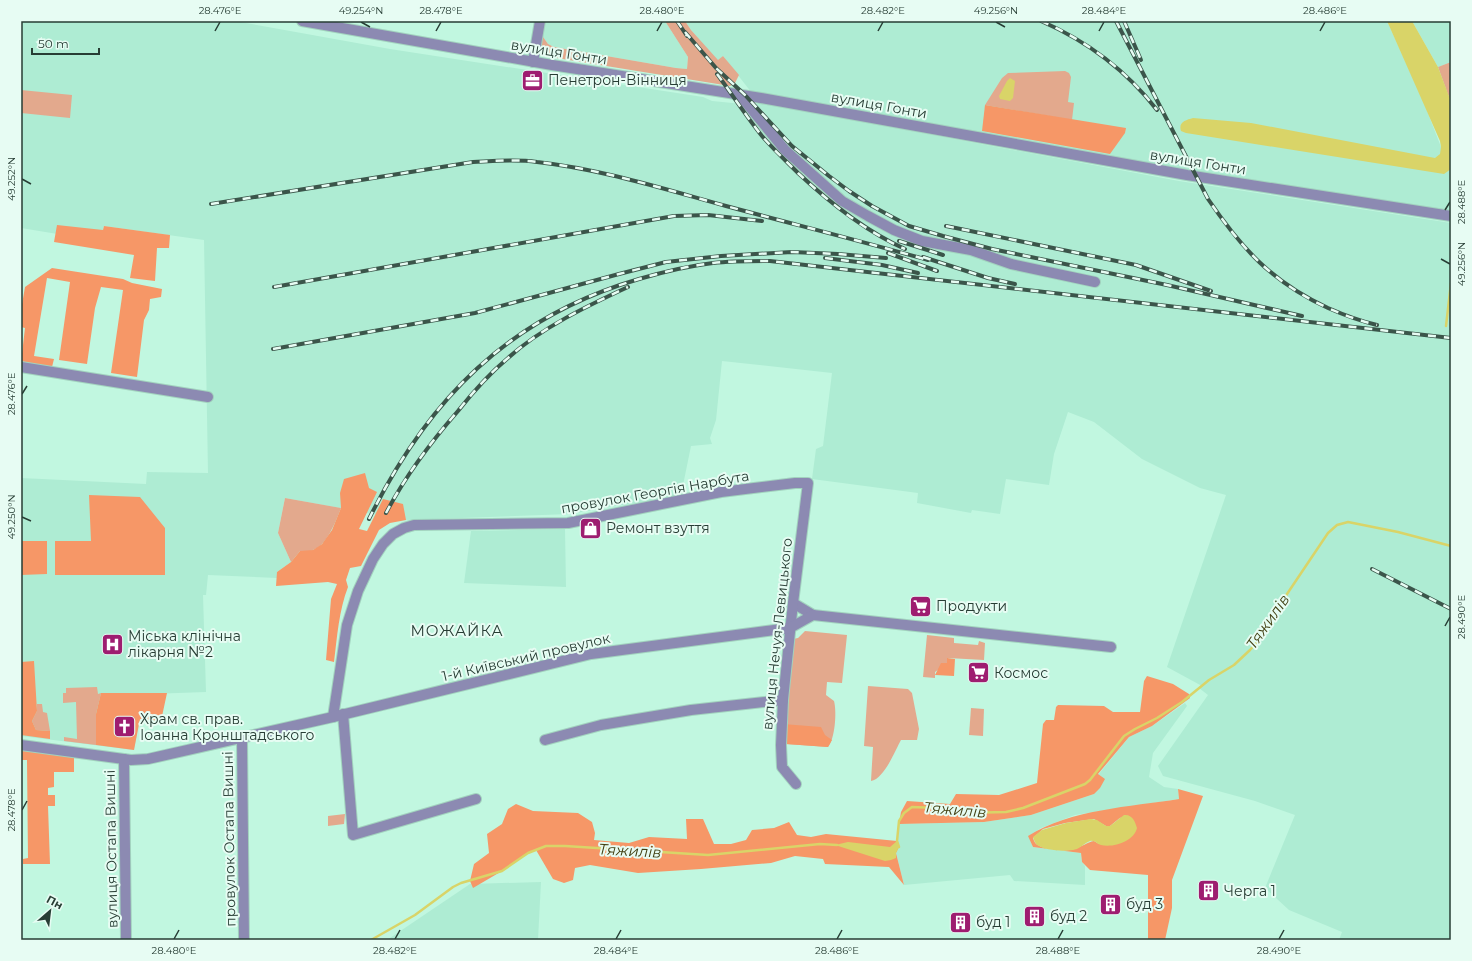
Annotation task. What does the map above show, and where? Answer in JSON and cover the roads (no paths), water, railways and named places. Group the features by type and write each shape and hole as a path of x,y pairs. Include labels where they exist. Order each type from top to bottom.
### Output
{"street":[{"name":"вулиця Гонти","path":"302,21 340,24 533,62 739,94 1187,175 1451,216"},
{"path":"533,62 540,21"},
{"path":"739,94 785,150 842,201 894,230 922,241 971,250 1011,264 1095,282"},
{"path":"21,367 208,397"},
{"name":"провулок Георгія Нарбута","path":"333,717 344,643 353,605 364,577 377,554 393,534 404,528 414,525 568,523 721,492 795,483 808,483"},
{"name":"вулиця Нечуя-Левицького","path":"796,784 782,767 781,745 783,700 790,628 808,483"},
{"path":"793,603 812,615 1111,647"},
{"name":"1-й Київський провулок","path":"21,744 124,758 148,759 333,717 591,654 790,628 812,615"},
{"path":"545,740 601,725 692,710 783,700"},
{"path":"343,714 353,835 476,799"},
{"name":"провулок Остапа Вишні","path":"242,738 244,940"},
{"name":"вулиця Остапа Вишні","path":"124,758 126,940"}],"waterway":[{"path":"1446,326 1451,283"},
{"name":"Тяжилів","path":"898,847 897,841 899,821 904,813 912,807 937,808 962,813 1006,812 1023,808 1085,784 1090,780 1124,736 1182,702 1209,680 1234,665 1250,650 1257,642 1328,533 1337,525 1348,522 1398,532 1451,546"},
{"name":"Тяжилів","path":"371,940 415,915 453,887 461,883 502,871 528,853 546,846 708,855 820,844 837,845"}],"railway":[{"path":"677,21 687,36"},
{"path":"1041,21 1090,47 1105,58 1132,82 1157,110"},
{"path":"1116,21 1208,199 1246,249 1274,275 1308,298 1340,313 1377,325"},
{"path":"1124,21 1141,60"},
{"path":"685,32 716,68 745,95 792,146 849,191 872,206 909,226 992,249 1167,285 1302,316"},
{"path":"717,74 762,136 798,173 848,216 876,234 905,249"},
{"path":"211,204 473,162 505,160 529,161 585,169 632,180 928,260"},
{"path":"274,287 674,216 708,215 762,221"},
{"path":"946,226 1136,265 1211,291"},
{"path":"899,241 943,255"},
{"path":"273,349 475,313 666,262 721,256 792,252 886,258"},
{"path":"888,253 937,271"},
{"path":"923,257 988,278 1015,284"},
{"path":"825,258 882,265 918,273"},
{"path":"369,519 392,476 418,436 446,400 477,368 512,340 550,316 592,295 639,279 694,266 727,262 770,261 1451,338"},
{"path":"386,513 410,472 428,447 469,397 494,370 521,347 550,327 628,287"},
{"path":"1372,569 1451,609"}],"place":[{"name":"Пенетрон-Вінниця","path":"532,80"},
{"name":"Ремонт взуття","path":"591,528"},
{"name":"Продукти","path":"920,606"},
{"name":"Міська клінічна лікарня №2","path":"113,644"},
{"name":"Космос","path":"978,673"},
{"name":"Храм св. прав. Іоанна Кронштадського","path":"124,727"},
{"name":"Черга 1","path":"1209,891"},
{"name":"буд 3","path":"1111,904"},
{"name":"буд 2","path":"1034,916"},
{"name":"буд 1","path":"961,922"}],"district":[{"name":"МОЖАЙКА","path":"457,631"}]}
